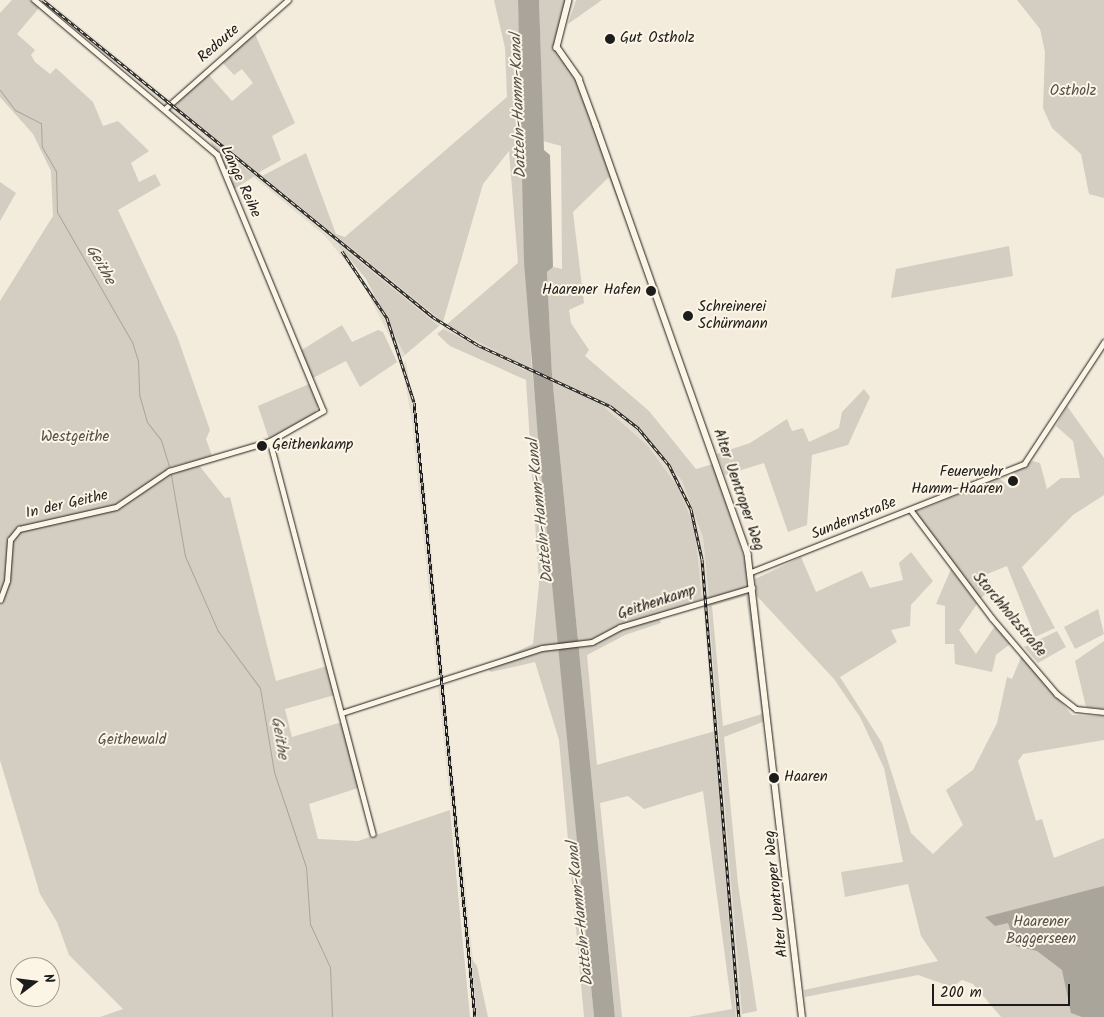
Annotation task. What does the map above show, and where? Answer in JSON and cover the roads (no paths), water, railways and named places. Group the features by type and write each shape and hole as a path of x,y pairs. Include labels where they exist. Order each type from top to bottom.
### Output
{"street":[{"name":"Lange Reihe","path":"34,0 166,108 216,155 323,411"},
{"name":"Redoute","path":"166,108 288,0"},
{"name":"Alter Uentroper Weg","path":"569,0 557,47 579,79 596,125 751,572 802,1017"},
{"name":"Sundernstraße","path":"751,572 911,510 1030,459 1104,342"},
{"name":"In der Geithe","path":"0,600 7,581 10,540 19,529 116,507 168,471 270,441 323,411"},
{"path":"270,441 373,834"},
{"name":"Storchholzstraße","path":"911,510 992,618 1057,694 1076,709 1104,712"},
{"name":"Geithenkamp","path":"342,712 552,646 584,643 620,627 752,588"}],"waterway":[{"name":"Geithe","path":"0,90 15,110 41,123 42,147 56,171 57,212 132,342 138,360 139,394 147,422 161,440 169,466"},
{"name":"Geithe","path":"171,475 185,556 218,631 260,688 274,772 306,867 310,924 330,967 332,1017"}],"railway":[{"path":"43,0 433,317 478,345 610,406 639,429 669,465 691,509 702,559 739,1017"},
{"path":"342,251 387,318 414,402 475,1017"}],"place":[{"name":"Gut Ostholz","path":"610,39"},
{"name":"Haarener Hafen","path":"651,291"},
{"name":"Schreinerei Schürmann","path":"688,316"},
{"name":"Geithenkamp","path":"262,446"},
{"name":"Feuerwehr Hamm-Haaren","path":"1013,481"},
{"name":"Haaren","path":"774,778"}],"park label":[{"name":"Ostholz","path":"1073,92"},
{"name":"Westgeithe","path":"75,438"},
{"name":"Geithewald","path":"132,741"},
{"name":"Haarener Baggerseen","path":"1041,930"}],"water label":[{"name":"Datteln-Hamm-Kanal","path":"519,106"},
{"name":"Datteln-Hamm-Kanal","path":"541,511"},
{"name":"Datteln-Hamm-Kanal","path":"581,914"}]}
